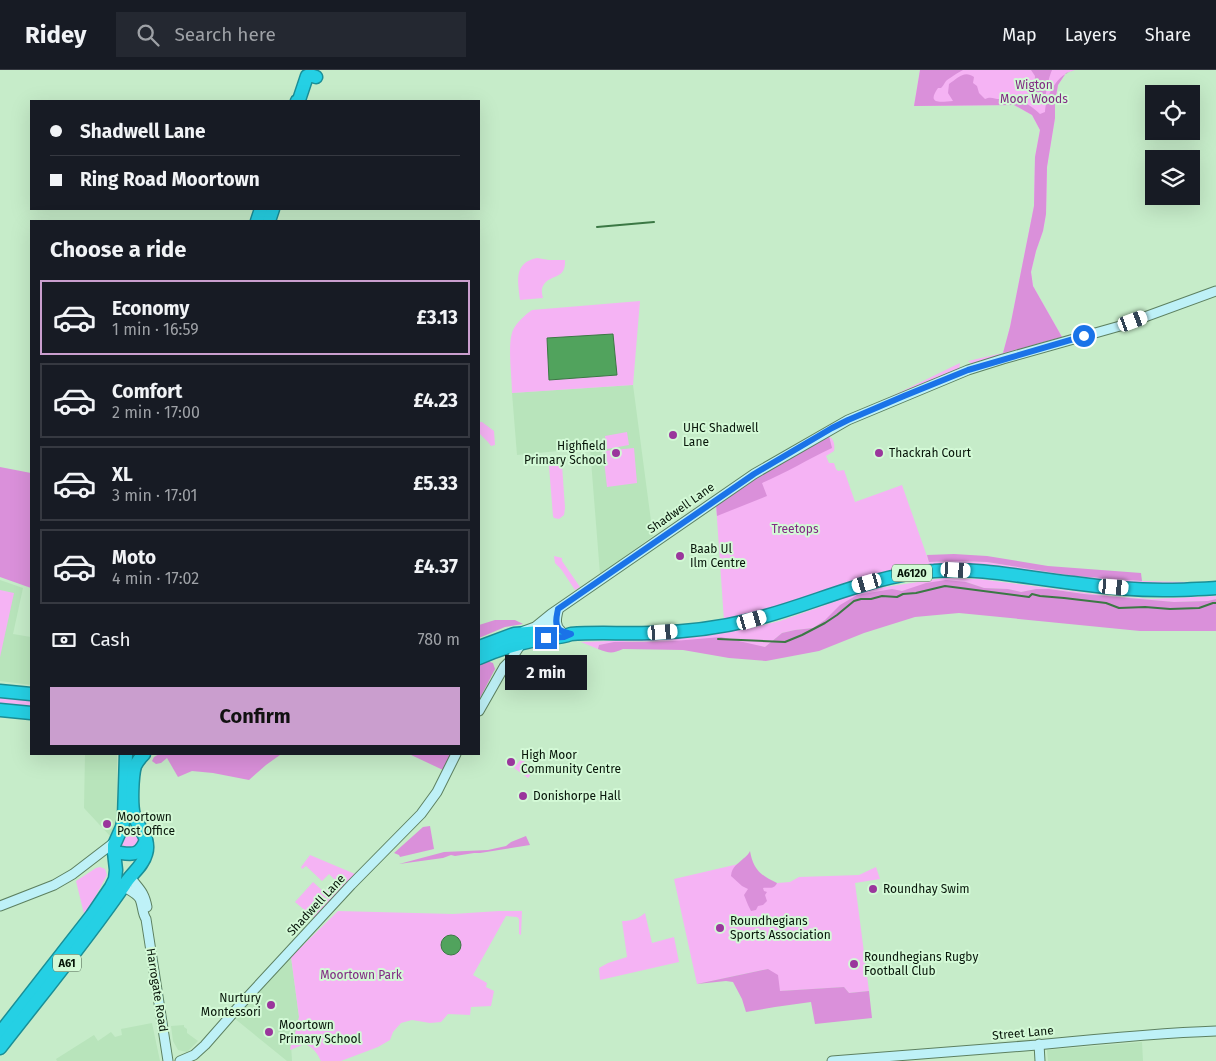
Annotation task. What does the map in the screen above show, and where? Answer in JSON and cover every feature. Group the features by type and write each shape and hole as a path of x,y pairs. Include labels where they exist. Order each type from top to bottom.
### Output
{"highway":[{"path":"299,100 307,76 313,72"},
{"path":"307,100 313,72"},
{"name":"A6120","path":"480,646 566,632 650,633 699,629 730,624 752,620 877,580 932,571 986,571 1073,583 1163,590 1216,588"},
{"name":"A6120","path":"480,657 499,644"},
{"path":"0,691 30,694"},
{"path":"0,710 30,712"},
{"path":"116,876 115,847 124,822 126,755"},
{"path":"115,847 136,853 142,849 144,834 133,812 133,783 134,768 143,755"},
{"path":"115,847 126,831 133,829 144,834"},
{"name":"A61","path":"0,1048 87,937 144,859 148,844 144,834"},
{"name":"A61","path":"0,1034 92,915 111,887 116,876"}],"street":[{"name":"Shadwell Lane","path":"517,639 754,474 848,420 968,370 1120,326 1216,291"},
{"name":"Shadwell Lane","path":"543,636 557,610"},
{"path":"557,610 556,621 558,629 566,632"},
{"path":"480,709 510,660 517,639"},
{"path":"499,644 504,659 504,667"},
{"name":"Shadwell Lane","path":"180,1061 194,1055 205,1045 351,885 421,814 437,792 456,755"},
{"path":"0,906 54,885 73,874 95,856 115,847"},
{"name":"Harrogate Road","path":"116,876 120,884 127,882 142,891 145,896 148,913 146,919 168,1061"},
{"name":"Street Lane","path":"832,1061 1173,1032 1216,1031"},
{"path":"1039,1044 1040,1061"}],"shaded area":[{"name":"Wigton Moor Woods","path":"920,70 963,70 947,80 941,88 938,88 934,97 936,101 953,101 948,93 949,84 967,74 974,77 973,83 985,99 1017,99 1029,105 1040,114 1045,112 1050,92 1065,75 1058,85 1055,102 1055,118 1047,167 1046,214 1031,272 1033,286 1062,337 1003,353 1034,206 1035,157 1040,130 1032,115 1014,105 914,106"},
{"name":"Wigton Moor Woods","path":"1031,70 1052,70 1045,98 1043,99 1039,99 1034,95 1035,76"},
{"path":"613,334 617,375 549,380 547,338"},
{"name":"Highfield Primary School","path":"633,385 653,536 600,574 590,448 517,455 512,393"},
{"path":"829,436 832,448 762,483 767,496 717,516 716,504 785,460"},
{"path":"0,467 30,473 30,588 0,577"},
{"path":"927,555 987,556 1048,566 1141,573 1142,581 1073,576 987,562 929,562"},
{"path":"0,580 23,588 13,634 30,637 30,685 0,681"},
{"path":"946,580 966,582 984,588 1008,589 1021,592 1049,589 1174,602 1216,599 1216,631 1140,631 959,613 915,617 864,633 819,651 766,661 729,658 683,650 623,649 610,652 598,649 599,645 614,642 674,641 721,637 765,647 782,633 813,628 825,620 840,605 857,595 892,589 902,591 926,583"},
{"path":"495,620 515,620 523,624 505,627 480,638 480,625"},
{"path":"487,661 493,663 495,669 480,698 480,664"},
{"path":"85,755 117,755 117,818 116,825 110,836 84,808"},
{"path":"157,755 280,755 249,780 192,771 178,777 167,758 161,763 156,764 152,761"},
{"path":"411,755 451,755 443,770"},
{"path":"430,826 434,849 400,857 394,853 423,827"},
{"path":"526,836 530,845 399,864 444,852 488,850 506,846"},
{"path":"750,851 753,863 759,871 766,878 777,883 773,887 763,888 767,892 765,895 767,901 763,905 758,906 756,910 751,911 744,895 748,889 731,876 734,867"},
{"path":"447,935 455,935 461,941 461,949 455,955 447,955 441,949 441,941"},
{"path":"291,957 299,1017 291,1044 292,1061 287,1061 234,1018"},
{"path":"768,969 778,975 780,991 844,987 849,993 869,991 872,1018 815,1024 811,1002 746,1012 733,982 697,984"},
{"path":"152,1023 160,1061 57,1061 56,1059 94,1035 98,1041 111,1032 115,1037 122,1035 121,1029"},
{"path":"184,1025 187,1033 198,1041 187,1052 178,1050 173,1041 171,1026"},
{"path":"1142,1042 1143,1061 1048,1061 1047,1050"}],"green space":[{"name":"Wigton Moor Woods","path":"920,70 1075,70 1066,73 1058,85 1047,167 1046,214 1031,272 1033,286 1062,337 1034,344 1034,346 973,365 968,361 1003,353 1034,206 1035,157 1040,130 1032,115 1014,105 914,106"},
{"path":"537,258 565,260 565,267 560,274 550,279 543,286 543,298 520,300 518,280 521,268 529,260"},
{"path":"640,301 633,385 512,393 511,336 517,324 532,310"},
{"path":"960,363 959,369 886,400 886,399"},
{"path":"480,422 494,431 495,445 491,446 480,434"},
{"path":"627,432 629,445 607,449 605,436"},
{"name":"Treetops","path":"829,436 834,442 834,451 826,456 829,463 834,463 838,471 844,470 855,502 902,485 929,562 987,562 1073,576 1187,582 1186,586 1142,586 975,567 816,596 724,621 716,504 808,446"},
{"path":"634,448 637,483 607,487 603,451"},
{"path":"556,459 562,465 565,508 564,515 559,519 553,516 549,466"},
{"path":"554,556 562,558 562,561 580,587 575,590 555,563"},
{"path":"944,578 979,579 1111,596 1152,599 1216,596 1216,599 1174,602 1084,594 1049,589 1021,592 1008,589 984,588 966,582 902,591 891,589 825,620 813,628 782,633 765,647 734,643 652,641 599,645 598,649 581,642 697,637 755,627 780,621 855,594 879,588"},
{"path":"0,590 14,593 0,657"},
{"path":"0,695 30,697 30,709 0,707"},
{"path":"521,759 535,770 528,778 514,768"},
{"path":"136,831 142,838 137,851 119,846 126,835"},
{"path":"310,855 355,874 314,918 295,902 313,882 324,892 335,880 329,874 322,881 306,866 302,869 301,867"},
{"path":"747,862 752,885 790,882 799,877 859,875 876,867 880,879 855,883 869,991 849,993 844,987 780,991 768,969 697,984 674,879"},
{"path":"100,867 105,869 107,875 85,918 76,881"},
{"name":"Moortown Park","path":"338,911 453,914 522,911 521,935 519,934 519,919 506,916 473,975 487,983 486,987 494,991 491,1006 471,1007 470,1015 448,1014 441,1022 430,1023 412,1020 401,1023 393,1032 390,1040 378,1047 341,1061 321,1061 315,1051 305,1044 290,1050 299,1017 291,957"},
{"path":"645,913 652,943 674,937 679,962 600,980 599,968 627,957 622,921 635,919"}],"waterway":[{"path":"597,227 654,222"},
{"path":"718,639 785,642 825,623 854,601 882,596 897,597 903,594 945,586 1029,597 1032,594 1106,603 1119,608 1199,608 1216,603"}],"place":[{"name":"UHC Shadwell Lane","path":"673,435"},
{"name":"Highfield Primary School","path":"616,453"},
{"name":"Thackrah Court","path":"879,453"},
{"name":"Baab Ul Ilm Centre","path":"680,556"},
{"name":"High Moor Community Centre","path":"511,762"},
{"name":"Donishorpe Hall","path":"523,796"},
{"name":"Moortown Post Office","path":"107,824"},
{"name":"Roundhay Swim","path":"873,889"},
{"name":"Roundhegians Sports Association","path":"720,928"},
{"name":"Roundhegians Rugby Football Club","path":"854,964"},
{"name":"Nurtury Montessori","path":"271,1005"},
{"name":"Moortown Primary School","path":"269,1032"}],"route":[{"path":"546,638 564,637 571,634 558,629 556,621 558,609 754,474 832,428 968,370 1084,336"}]}
